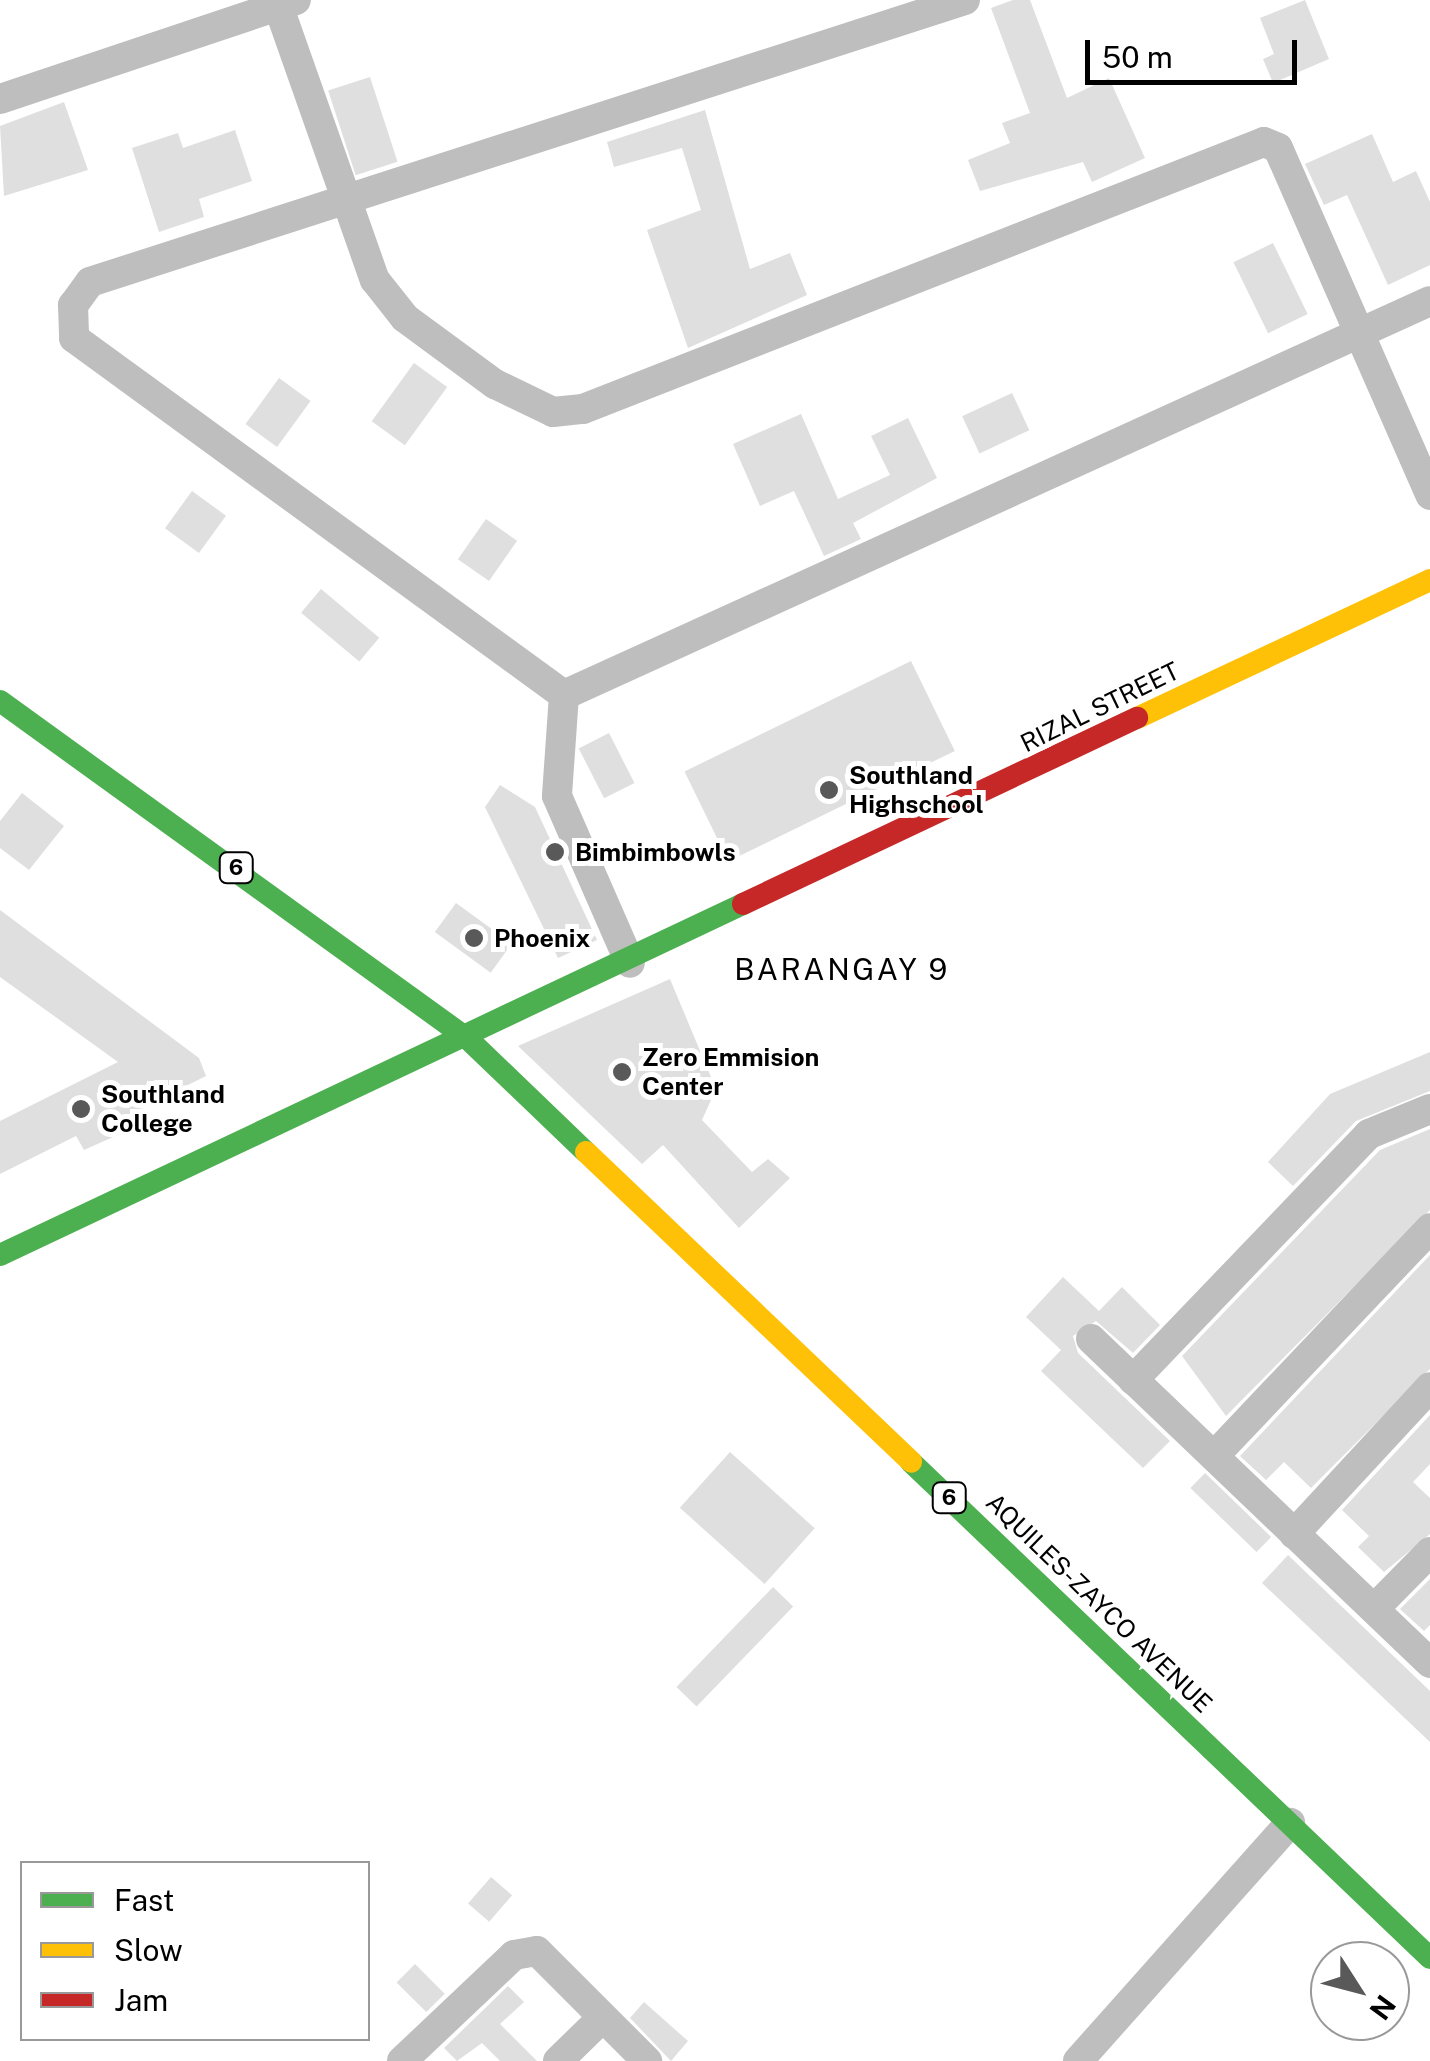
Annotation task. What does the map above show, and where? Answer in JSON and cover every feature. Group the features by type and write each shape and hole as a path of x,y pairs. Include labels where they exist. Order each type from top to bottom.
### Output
{"main road":[{"name":"RIZAL STREET","path":"0,1255 630,963 1430,580"},
{"name":"6","path":"0,701 468,1039"},
{"name":"AQUILES-ZAYCO AVENUE","path":"468,1039 1430,1958"}],"street":[{"path":"564,695 74,338 73,305 90,282 348,202 964,0"},
{"path":"0,99 289,3 375,280 404,318 494,384 553,412 583,409 1264,142 1278,148 1353,334 1430,495"},
{"path":"564,695 1430,300"},
{"path":"564,695 557,796 630,963"},
{"path":"1134,1380 1369,1134 1430,1109"},
{"path":"1214,1456 1430,1228"},
{"path":"1091,1339 1430,1663"},
{"path":"1294,1534 1430,1387"},
{"path":"1374,1609 1430,1552"},
{"path":"1078,2061 1290,1824"},
{"path":"402,2061 514,1955 537,1951 648,2061"},
{"path":"558,2061 602,2018"}],"building":[{"path":"1013,0 1030,0 1067,98 1109,78 1145,158 1092,182 1083,162 980,191 968,160 1010,143 1002,123 1030,113 991,8"},
{"path":"1305,0 1329,59 1273,83 1263,59 1274,54 1260,18"},
{"path":"370,77 398,162 356,175 328,91"},
{"path":"64,102 88,170 4,196 0,126"},
{"path":"705,110 750,269 790,253 807,295 688,348 647,230 701,210 682,148 614,167 607,142"},
{"path":"235,130 252,181 199,199 204,217 159,232 132,148 178,133 183,148"},
{"path":"1372,134 1393,182 1416,171 1430,202 1430,265 1388,285 1347,195 1324,205 1305,164"},
{"path":"1273,243 1308,314 1268,333 1233,262"},
{"path":"414,363 447,387 405,445 372,421"},
{"path":"279,378 311,401 277,447 245,424"},
{"path":"1012,393 1029,430 979,453 962,416"},
{"path":"801,414 838,499 890,475 871,436 908,418 937,478 853,523 861,539 824,556 794,491 760,506 733,444"},
{"path":"192,491 226,516 199,553 165,528"},
{"path":"486,519 517,541 489,581 458,559"},
{"path":"321,589 379,638 359,662 301,613"},
{"path":"911,661 955,751 728,861 685,771"},
{"path":"609,733 634,783 604,798 579,748"},
{"path":"500,785 535,807 597,940 558,958 485,807"},
{"path":"22,793 64,826 29,870 0,848 0,821"},
{"name":"Phoenix","path":"456,903 512,944 491,973 435,932"},
{"path":"0,910 199,1058 206,1076 116,1121 122,1133 84,1150 76,1136 0,1174 0,1121 118,1062 0,977"},
{"name":"Zero Emmision Center","path":"670,979 716,1089 702,1120 752,1172 768,1159 790,1178 739,1228 663,1145 642,1164 518,1046"},
{"path":"1430,1052 1430,1091 1356,1121 1293,1186 1268,1162 1330,1094"},
{"path":"1430,1129 1430,1210 1226,1416 1182,1356 1380,1150"},
{"path":"1430,1255 1430,1369 1311,1488 1284,1462 1266,1480 1240,1456"},
{"path":"1063,1277 1099,1311 1122,1287 1160,1325 1133,1353 1096,1321 1073,1336 1078,1353 1170,1441 1143,1468 1041,1371 1061,1350 1026,1317"},
{"path":"1430,1415 1430,1464 1413,1482 1430,1498 1430,1534 1384,1572 1358,1547 1369,1536 1342,1510"},
{"path":"730,1452 815,1528 765,1584 680,1508"},
{"path":"1205,1473 1271,1537 1257,1552 1190,1488"},
{"path":"1288,1555 1430,1691 1430,1742 1262,1583"},
{"path":"1430,1579 1430,1625 1424,1631 1400,1609"},
{"path":"773,1587 793,1606 697,1706 676,1687"},
{"path":"491,1877 512,1895 489,1922 468,1903"},
{"path":"415,1964 445,1994 426,2012 397,1982"},
{"path":"508,1986 524,2002 500,2024 537,2061 500,2061 482,2043 457,2061 444,2048"},
{"path":"644,2002 688,2041 671,2061 630,2018"}],"traffic: fast":[{"path":"0,701 468,1039 586,1152"},
{"path":"0,1255 743,904"},
{"path":"911,1462 1430,1958"}],"traffic: slow":[{"path":"1137,718 1430,580"},
{"path":"586,1152 911,1462"}],"traffic: jam":[{"path":"743,904 1137,718"}],"place":[{"name":"Southland Highschool","path":"829,790"},
{"name":"Bimbimbowls","path":"555,852"},
{"name":"Phoenix","path":"474,938"},
{"name":"Zero Emmision Center","path":"622,1072"},
{"name":"Southland College","path":"81,1109"}],"district":[{"name":"BARANGAY 9","path":"842,969"}]}
